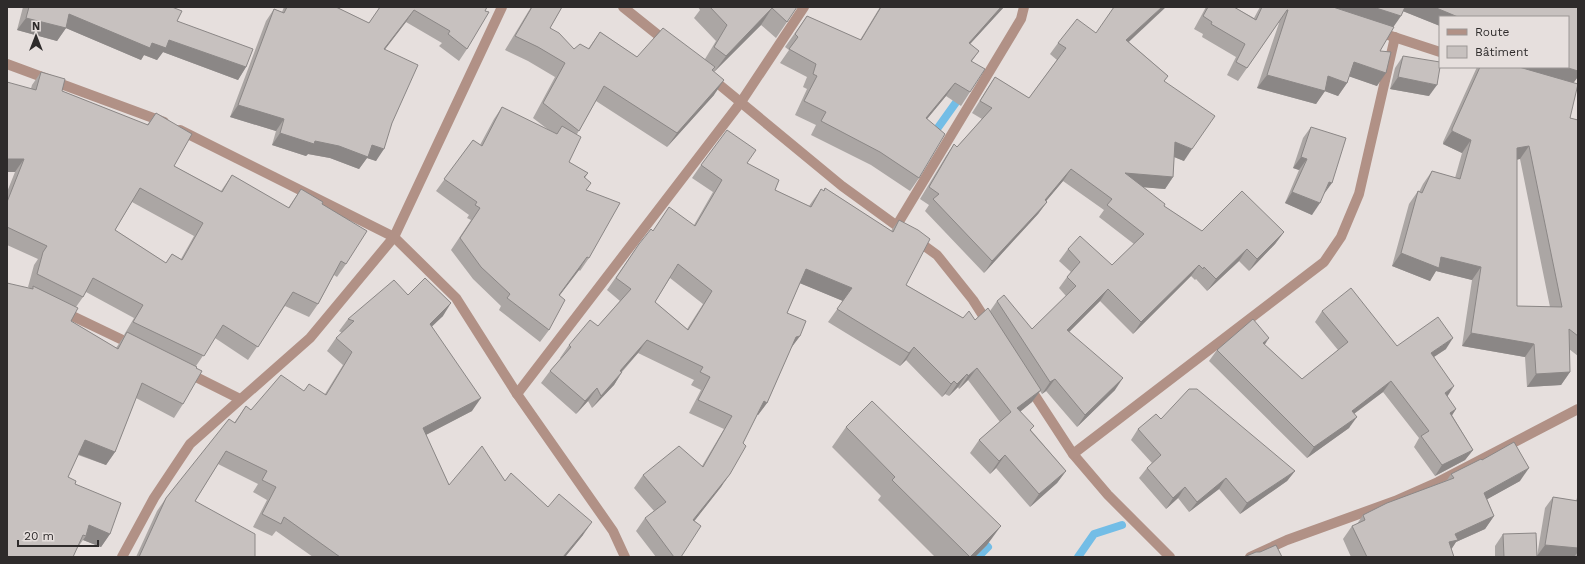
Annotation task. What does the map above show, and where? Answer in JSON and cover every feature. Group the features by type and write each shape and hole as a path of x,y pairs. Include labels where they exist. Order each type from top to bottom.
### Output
{"street":[{"path":"122,557 154,498 190,444 310,338 394,238 502,7"},
{"path":"623,7 678,52"},
{"path":"516,394 741,102 804,7"},
{"path":"897,225 1021,19 1024,7"},
{"path":"1375,31 1439,52"},
{"path":"1073,454 1324,262 1341,238 1359,194 1395,37"},
{"path":"7,64 169,124 394,238 456,298 516,394 613,532 625,557"},
{"path":"703,72 842,186 937,255 974,300 995,334"},
{"path":"50,305 143,350"},
{"path":"179,368 240,399"},
{"path":"1021,374 1073,454 1108,495 1170,557"},
{"path":"1250,557 1287,540 1395,501 1438,482 1578,408"}],"building":[{"path":"29,7 172,7 182,11 177,21 253,49 246,67 169,40 166,48 152,43 150,48 69,14 66,28 26,18"},
{"path":"287,7 336,7 369,23 380,7 487,7 485,11 489,12 467,49 448,34 450,31 414,10 384,49 418,65 392,123 384,149 372,145 368,157 339,146 315,141 314,144 280,133 284,119 238,105 274,9 284,13"},
{"path":"532,7 562,7 550,28 559,33 574,49 580,44 589,49 600,32 637,57 663,28 715,67 712,70 724,80 677,133 604,86 579,131 543,103 565,63 538,47 515,36"},
{"path":"710,7 797,7 787,22 772,8 726,56 714,47 727,25"},
{"path":"881,7 1001,7 969,43 979,51 971,61 985,69 970,92 955,83 926,118 945,134 919,178 880,152 821,121 826,112 804,101 817,76 813,74 816,64 789,49 798,37 795,34 807,16 861,40"},
{"path":"1114,7 1162,7 1126,40 1168,76 1164,81 1215,116 1192,149 1175,142 1173,177 1125,173 1165,204 1164,206 1202,231 1242,191 1284,232 1257,259 1247,249 1216,279 1204,267 1203,269 1199,265 1141,322 1108,289 1067,330 1123,378 1085,415 1055,379 1050,382 997,301 1004,295 1032,329 1076,286 1067,277 1080,262 1068,249 1080,236 1112,265 1144,234 1107,205 1112,199 1071,169 1045,200 1047,202 992,261 933,199 939,194 929,187 954,144 957,147 992,108 980,101 995,77 1029,98 1066,48 1058,43 1077,19 1096,33"},
{"path":"1208,7 1234,7 1256,20 1262,7 1333,7 1394,27 1380,51 1391,52 1386,73 1354,62 1347,83 1328,76 1325,91 1267,75 1288,10 1247,68 1236,62 1245,44 1211,24 1212,22 1203,16"},
{"path":"1373,7 1405,7 1401,16"},
{"path":"1434,7 1578,7 1578,71 1568,68 1569,16 1456,16"},
{"path":"1403,56 1439,62 1440,68 1437,85 1398,77"},
{"path":"1480,68 1522,68 1578,84 1570,118 1578,120 1578,336 1569,329 1570,372 1536,374 1534,344 1471,333 1481,267 1441,257 1439,268 1401,253 1418,191 1422,193 1432,171 1460,179 1471,140 1452,131","holes":["1529,146 1562,307 1517,306 1517,148"]},
{"path":"41,72 65,79 62,91 148,125 156,113 192,134 174,166 222,192 232,175 289,208 301,189 323,202 322,204 367,231 346,264 341,261 318,304 293,292 258,347 223,325 204,356 133,322 143,305 93,278 83,297 37,274 43,252 47,246 7,227 7,202 24,159 7,159 7,82 36,90","holes":["140,188 203,223 182,260 172,254 166,263 115,230"]},
{"path":"502,107 557,134 562,126 581,137 569,162 588,173 584,177 591,183 586,190 620,203 589,258 587,257 559,295 565,300 549,330 507,298 510,294 481,267 460,238 480,208 475,205 477,202 444,179 473,140 482,146"},
{"path":"1311,127 1346,138 1332,183 1329,182 1320,203 1292,192 1307,159 1301,157"},
{"path":"727,130 756,150 747,163 779,180 775,190 811,207 821,189 824,191 825,188 893,232 899,220 918,230 930,239 906,285 963,318 969,311 975,320 988,308 1041,390 1017,408 1034,426 1030,430 1066,471 1039,494 1005,455 999,461 979,440 1011,412 977,368 968,376 967,374 957,384 954,381 951,384 914,347 909,353 837,309 852,288 806,269 787,313 806,321 800,336 796,337 767,403 764,401 743,443 746,446 730,474 693,520 701,526 681,557 674,557 645,518 666,502 643,475 679,446 703,467 732,416 698,400 710,377 700,372 703,367 647,340 601,396 597,388 585,401 550,371 571,347 569,345 590,320 598,326 631,289 616,278 639,244 651,229 653,231 669,207 695,226 722,180 701,165","holes":["678,264 712,291 688,330 655,302"]},
{"path":"425,278 451,303 430,324 481,398 423,428 449,485 482,446 505,481 511,473 548,507 559,494 592,522 563,557 340,557 284,517 281,524 262,514 276,487 262,480 267,471 226,451 195,501 255,534 255,557 139,557 166,498 229,419 235,423 246,406 251,410 281,375 304,391 309,384 326,395 352,352 336,338 354,321 348,319 394,280 408,295"},
{"path":"7,283 33,289 33,286 78,308 71,321 118,349 127,332 197,367 196,368 202,371 183,404 142,383 115,452 85,440 68,477 76,481 75,484 121,503 110,534 89,525 86,536 83,535 73,557 7,557"},
{"path":"1351,288 1397,346 1438,317 1453,338 1431,353 1454,386 1445,393 1456,409 1450,413 1473,450 1442,465 1421,436 1429,431 1391,381 1352,411 1357,417 1314,447 1217,350 1253,319 1269,338 1263,343 1302,379 1348,342 1322,311"},
{"path":"1189,389 1197,389 1295,471 1247,503 1226,478 1197,502 1185,487 1173,498 1147,468 1161,455 1138,429 1156,414 1161,419"},
{"path":"872,401 1001,526 970,557 892,480 895,477 846,427"},
{"path":"1514,442 1529,468 1484,493 1494,516 1455,534 1458,540 1449,542 1454,557 1367,557 1352,526 1365,520 1363,515 1387,503 1454,478 1451,474 1481,459 1482,460"},
{"path":"1553,497 1578,501 1578,548 1545,545"},
{"path":"1536,533 1537,557 1504,557 1503,534"},
{"path":"1276,545 1282,557 1244,557 1260,552"}],"waterway":[{"path":"937,129 962,94"},
{"path":"1078,557 1094,534 1122,525"},
{"path":"978,557 988,547 979,539"}]}
